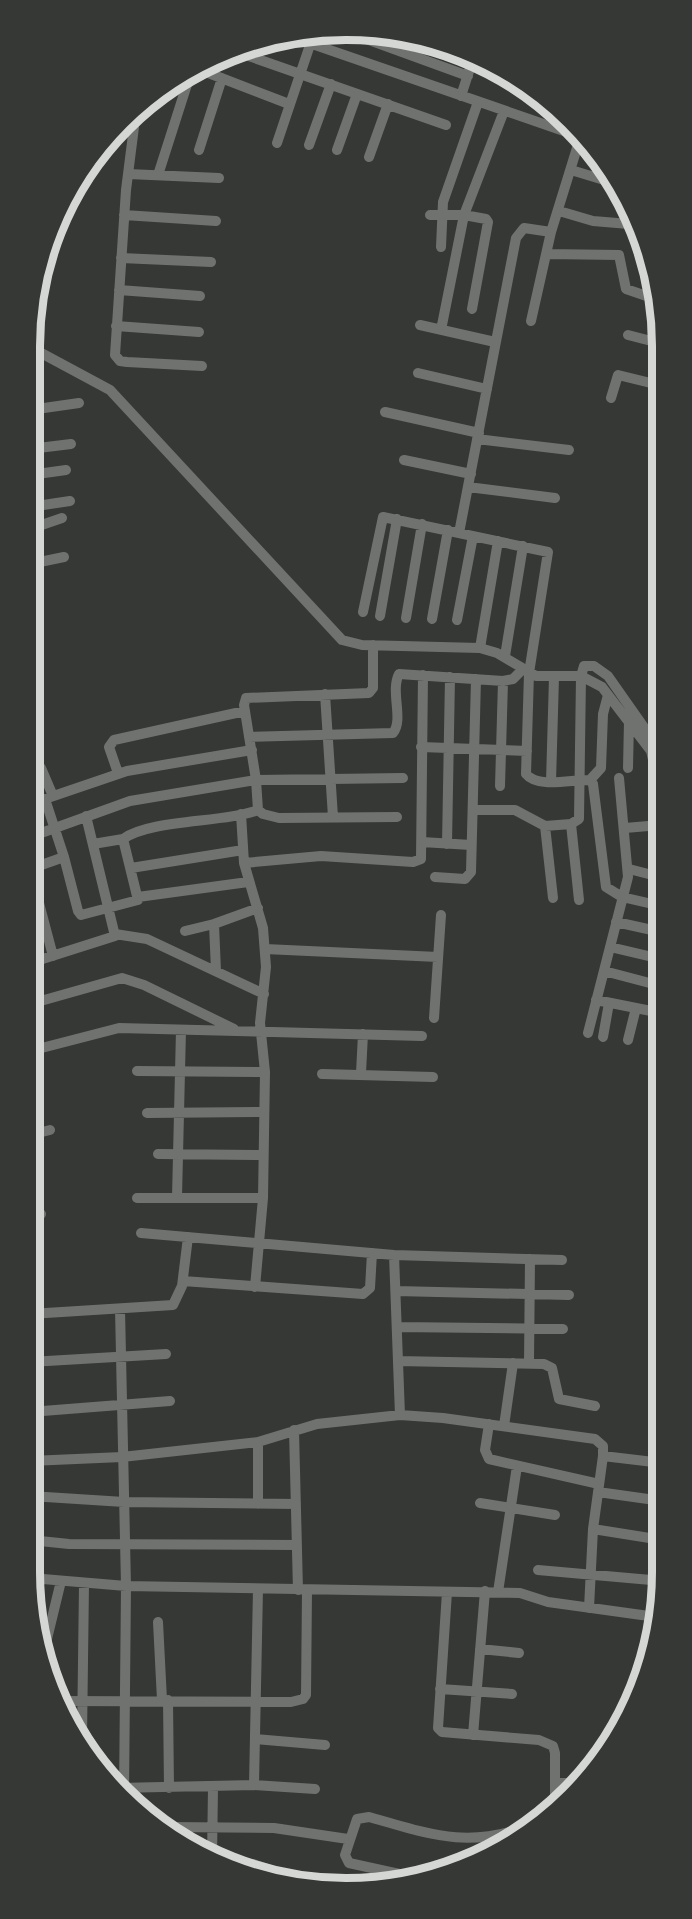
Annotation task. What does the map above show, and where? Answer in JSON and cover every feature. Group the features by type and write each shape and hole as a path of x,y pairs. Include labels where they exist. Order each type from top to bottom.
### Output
{"street":[{"path":"319,42 461,96 562,130"},
{"path":"374,42 468,76"},
{"path":"277,143 311,43"},
{"path":"250,56 446,125"},
{"path":"461,96 470,67"},
{"path":"209,73 289,104"},
{"path":"199,150 222,78"},
{"path":"309,145 331,84"},
{"path":"158,175 186,86"},
{"path":"337,150 357,94"},
{"path":"441,247 441,214 450,179 478,102"},
{"path":"369,156 388,104"},
{"path":"441,330 464,216 504,111"},
{"path":"134,126 124,215 115,355 120,361 202,366"},
{"path":"531,321 551,232 578,148"},
{"path":"571,170 602,179"},
{"path":"128,174 219,178"},
{"path":"559,211 593,221 626,224"},
{"path":"124,215 216,221"},
{"path":"430,215 464,216 486,219 488,222 472,309"},
{"path":"432,619 471,474 495,342 520,231 530,228 551,232"},
{"path":"546,254 619,255 626,289 648,296"},
{"path":"121,258 211,262"},
{"path":"119,290 200,296"},
{"path":"420,325 495,342"},
{"path":"116,326 199,333"},
{"path":"628,335 652,341"},
{"path":"40,352 110,390 336,635 351,643 373,645 480,648 505,656 526,671 554,677 581,676 602,687 652,755"},
{"path":"417,373 487,389"},
{"path":"612,399 618,375 652,383"},
{"path":"40,409 79,403"},
{"path":"385,412 478,436 569,450"},
{"path":"40,448 71,444"},
{"path":"404,460 471,474"},
{"path":"40,474 66,470"},
{"path":"468,487 555,498"},
{"path":"40,506 70,501"},
{"path":"40,526 62,518"},
{"path":"363,612 381,518 422,524 523,546 549,554 526,671 528,777 551,782 590,780 601,768 603,714 608,694"},
{"path":"380,616 397,519"},
{"path":"406,618 422,524"},
{"path":"457,620 473,536"},
{"path":"480,648 498,541"},
{"path":"505,656 523,546"},
{"path":"40,562 64,557"},
{"path":"373,645 372,691 250,696 244,701 256,780 258,810 263,814 279,818 397,817"},
{"path":"473,810 515,810 545,825 571,824 579,816 581,676 582,669 588,666 601,670 608,676 652,739"},
{"path":"249,737 395,731 397,678 403,673 503,681 513,679 526,671"},
{"path":"244,863 321,856 413,862 421,860 423,675"},
{"path":"447,844 450,677"},
{"path":"551,782 554,677"},
{"path":"435,878 468,878 471,873 477,679"},
{"path":"500,786 503,681"},
{"path":"325,694 333,817"},
{"path":"118,773 109,747 114,740 245,711"},
{"path":"628,768 629,722"},
{"path":"421,747 527,751"},
{"path":"40,800 118,773 252,750"},
{"path":"40,768 49,797 54,828 79,914 135,903 138,897 123,839"},
{"path":"40,833 130,801 256,780 403,778"},
{"path":"588,1033 629,869 619,778"},
{"path":"590,780 594,789 604,882 610,891 622,897 652,904"},
{"path":"93,844 123,839 132,834 160,828 258,810"},
{"path":"241,814 244,863 248,882 258,908 265,949 264,998 261,1015 265,1072 262,1198 255,1287"},
{"path":"40,960 111,940 115,934 86,816"},
{"path":"571,824 579,900"},
{"path":"545,825 553,898"},
{"path":"625,828 652,826"},
{"path":"422,842 471,845"},
{"path":"131,868 243,850"},
{"path":"40,865 64,856"},
{"path":"629,869 652,875"},
{"path":"138,897 248,882"},
{"path":"185,931 214,924 258,908"},
{"path":"40,909 52,956"},
{"path":"434,1018 441,915"},
{"path":"616,922 652,930"},
{"path":"214,924 216,971"},
{"path":"40,930 45,929"},
{"path":"115,934 147,939 216,971 264,998"},
{"path":"610,947 652,957"},
{"path":"265,949 438,957"},
{"path":"604,971 652,984"},
{"path":"40,1001 122,978 138,982 237,1030"},
{"path":"596,1000 652,1011"},
{"path":"603,1037 609,1003"},
{"path":"628,1040 636,1008"},
{"path":"40,1048 105,1030 237,1030 422,1036"},
{"path":"177,1197 181,1030"},
{"path":"361,1073 363,1034"},
{"path":"137,1071 265,1072"},
{"path":"322,1074 361,1073 433,1077"},
{"path":"147,1113 264,1112"},
{"path":"40,1132 50,1130"},
{"path":"158,1154 263,1155"},
{"path":"137,1198 262,1198"},
{"path":"141,1233 394,1255 562,1260"},
{"path":"40,1313 167,1308 173,1305 181,1287 188,1237"},
{"path":"181,1287 255,1287 366,1293 370,1287 372,1253"},
{"path":"394,1255 400,1415"},
{"path":"529,1363 530,1259"},
{"path":"396,1291 569,1295"},
{"path":"120,1309 126,1586 122,1781"},
{"path":"397,1327 563,1329"},
{"path":"40,1361 166,1354"},
{"path":"399,1370 513,1363 544,1364 552,1368 559,1399 595,1406"},
{"path":"504,1426 513,1363"},
{"path":"40,1411 170,1401"},
{"path":"40,1461 122,1457 258,1442 317,1424 400,1415 489,1424 595,1439 600,1441 603,1456 593,1529 589,1608"},
{"path":"489,1424 486,1455 495,1461 599,1488 652,1499"},
{"path":"69,1701 291,1702 303,1699 306,1695 302,1590 297,1545 294,1430"},
{"path":"258,1442 258,1504"},
{"path":"603,1456 652,1462"},
{"path":"498,1592 517,1466"},
{"path":"40,1497 124,1502 296,1504"},
{"path":"480,1503 555,1515"},
{"path":"593,1529 652,1538"},
{"path":"40,1541 125,1545 297,1545"},
{"path":"538,1570 651,1580"},
{"path":"40,1579 126,1586 520,1593 542,1601 649,1616"},
{"path":"47,1638 61,1581"},
{"path":"82,1728 84,1584"},
{"path":"254,1785 258,1589"},
{"path":"447,1592 439,1730 545,1742 552,1746 555,1753 555,1795"},
{"path":"473,1735 485,1592"},
{"path":"158,1622 165,1700 169,1788"},
{"path":"480,1649 519,1653"},
{"path":"440,1689 512,1694"},
{"path":"255,1739 325,1745"},
{"path":"556,1783 568,1783"},
{"path":"131,1790 254,1785 315,1789"},
{"path":"212,1847 213,1787"},
{"path":"399,1874 349,1863 345,1855 348,1839 357,1819 362,1816 454,1839 478,1839 505,1834"},
{"path":"176,1827 274,1828 348,1839"}]}
